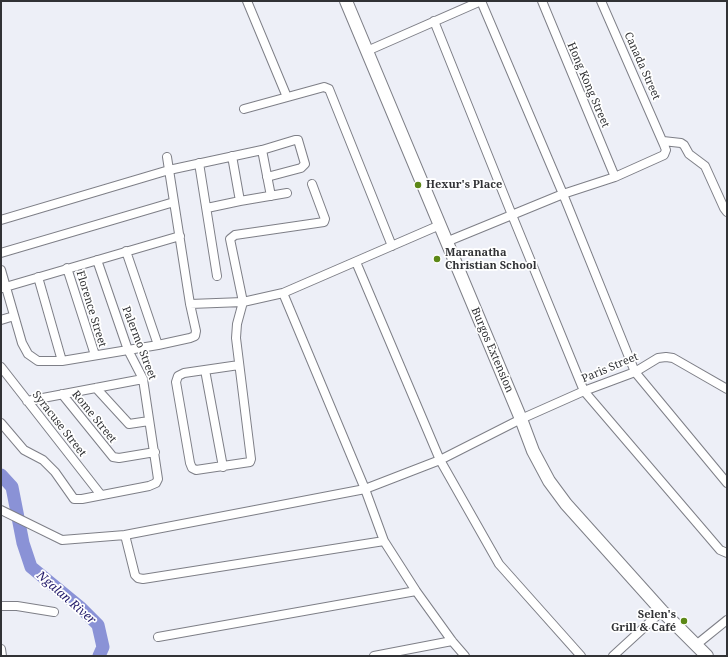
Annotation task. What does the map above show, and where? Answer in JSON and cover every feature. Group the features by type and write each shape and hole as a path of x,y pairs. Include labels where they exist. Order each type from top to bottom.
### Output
{"main road":[{"name":"Burgos Extension","path":"346,1 533,451 549,481 566,504 662,611 707,656"}],"street":[{"path":"247,1 287,97"},
{"path":"367,51 481,1 563,194 634,372 727,483"},
{"name":"Hong Kong Street","path":"542,1 615,177"},
{"name":"Canada Street","path":"602,1 662,141"},
{"path":"434,21 584,391 720,550 727,553"},
{"path":"244,109 324,87 329,89 392,246"},
{"path":"1,220 170,170 262,150 298,140 305,164 301,168 267,177"},
{"path":"446,242 563,194 615,177 664,155 666,150 662,141 681,143 684,145 689,154 705,166 727,212"},
{"path":"262,150 271,196"},
{"path":"232,156 240,201"},
{"path":"1,270 3,287 22,343 28,354 38,361 62,361 158,345 195,336 196,331 190,304 167,157"},
{"path":"199,163 217,276"},
{"path":"238,364 184,373 178,376 176,382 190,464 192,468 196,470 250,462 251,459 238,364 236,338 237,324 242,302 230,239 235,235 324,222 325,219 312,184"},
{"path":"207,208 287,193"},
{"path":"1,253 174,202"},
{"path":"190,304 242,302 283,293 440,225"},
{"path":"3,287 180,236"},
{"path":"126,251 158,345"},
{"name":"Palermo Street","path":"97,260 128,350 143,379 158,475 156,483 149,486 101,495"},
{"path":"356,262 440,460 499,564 581,656"},
{"name":"Florence Street","path":"67,268 95,355"},
{"path":"38,277 62,361"},
{"path":"283,293 365,489 384,541 416,591 452,641 465,656"},
{"path":"1,320 14,316"},
{"name":"Paris Street","path":"1,510 62,540 125,535 365,489 440,460 521,419 584,391 634,372 658,358 673,358 727,389"},
{"name":"Syracuse Street","path":"1,368 101,495"},
{"path":"205,370 223,466"},
{"path":"27,401 143,379"},
{"path":"96,388 129,424 149,421"},
{"name":"Rome Street","path":"62,394 113,457 119,458 155,452"},
{"path":"1,423 24,450 44,460 55,472 74,499 101,495"},
{"path":"125,535 135,575 138,578 143,579 384,541"},
{"path":"158,637 416,591"},
{"path":"1,606 17,606 54,612"},
{"path":"613,656 662,611"},
{"path":"696,645 727,620"},
{"path":"374,656 452,641"},
{"path":"1,649 2,656"}],"waterway":[{"name":"Ngalan River","path":"1,475 12,487 23,543 31,567 81,608 98,625 103,647 99,656"}],"place":[{"name":"Hexur's Place","path":"418,185"},
{"name":"Maranatha Christian School","path":"437,259"},
{"name":"Selen's Grill & Café","path":"684,621"}]}
